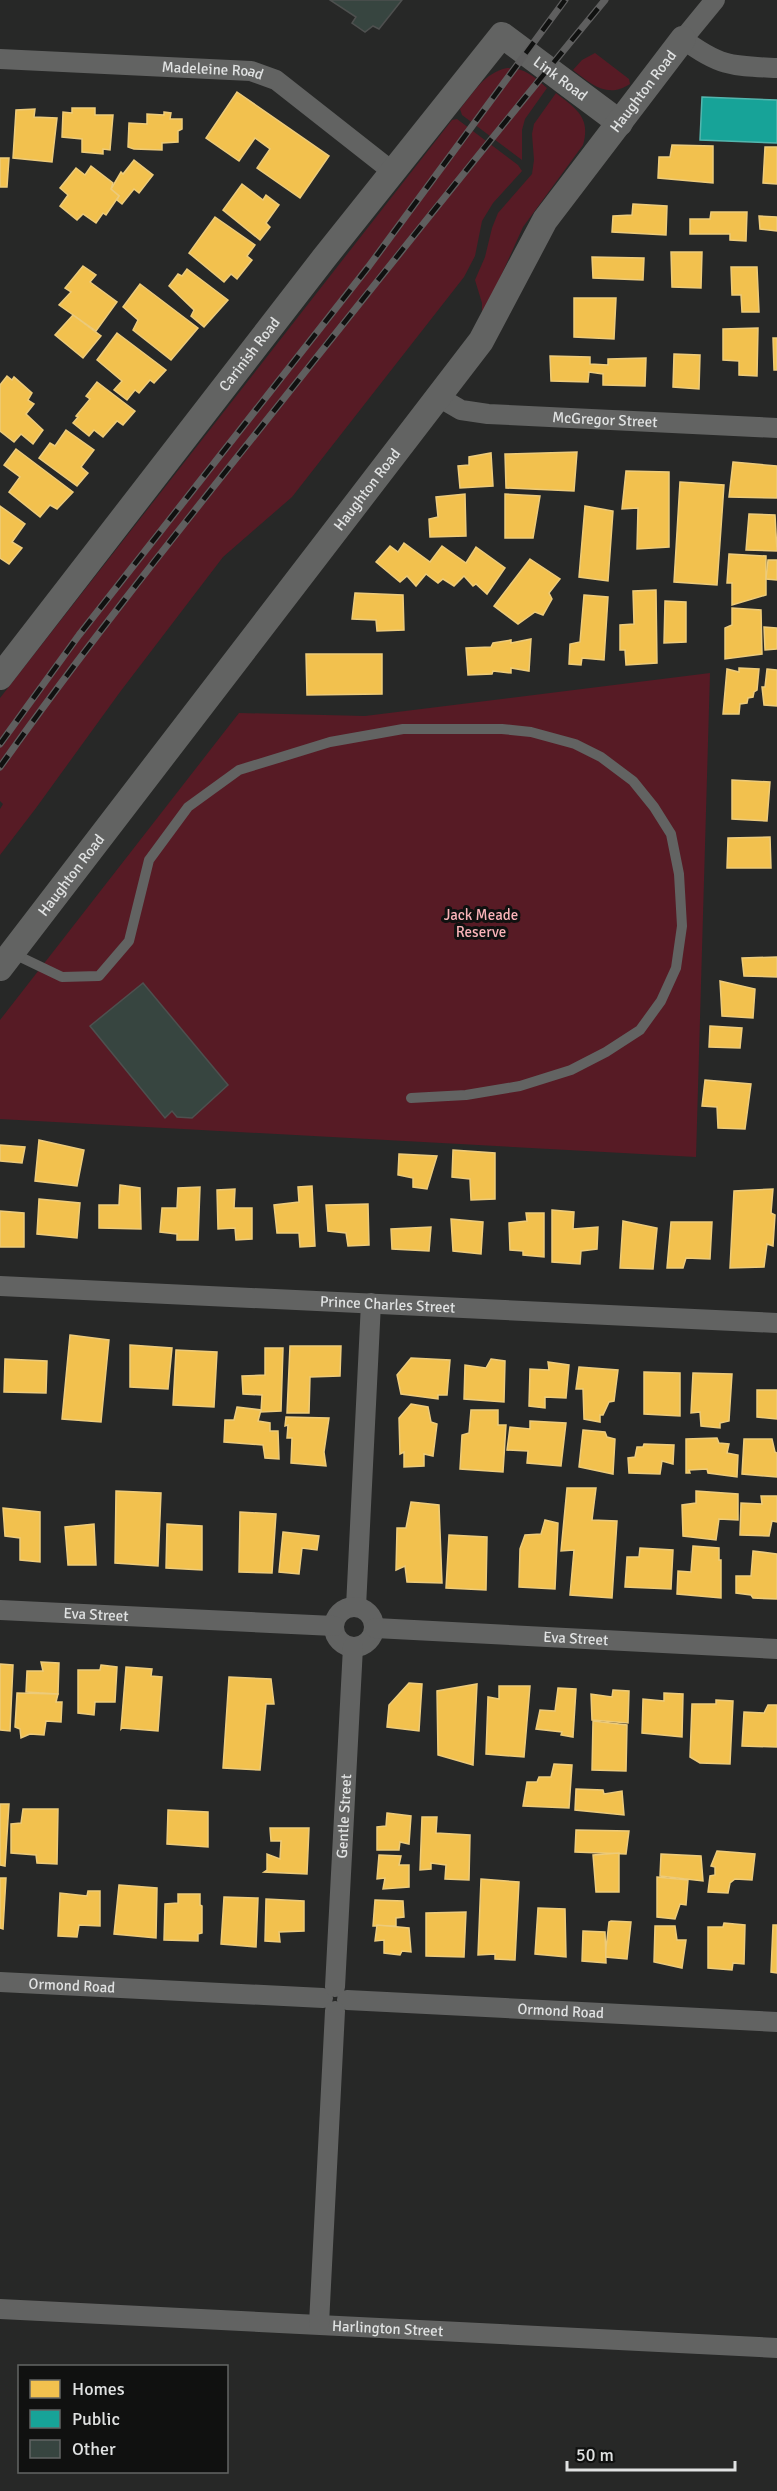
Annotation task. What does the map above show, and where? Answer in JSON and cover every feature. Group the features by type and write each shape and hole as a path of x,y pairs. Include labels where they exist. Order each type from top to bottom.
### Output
{"street":[{"name":"Haughton Road","path":"6,960 489,327 545,220 715,0"},
{"name":"Link Road","path":"502,35 620,123"},
{"name":"Carinish Road","path":"0,676 309,276 502,35"},
{"path":"683,39 717,62 733,66 777,68"},
{"name":"Madeleine Road","path":"0,59 262,73 276,80 393,172"},
{"name":"McGregor Street","path":"437,396 461,410 488,414 777,428"},
{"name":"Prince Charles Street","path":"0,1286 777,1323"},
{"path":"356,1607 371,1303"},
{"path":"356,1607 370,1615 375,1628 364,1645 353,1647 340,1641 334,1626 339,1615 356,1607"},
{"name":"Eva Street","path":"0,1610 334,1626"},
{"name":"Eva Street","path":"375,1628 777,1649"},
{"name":"Gentle Street","path":"319,2324 353,1647"},
{"name":"Ormond Road","path":"0,1982 777,2022"},
{"name":"Harlington Street","path":"0,2309 777,2348"}],"lane":[{"path":"6,960 62,977 99,976 129,940 149,860 188,807 239,770 330,742 403,729 502,729 531,732 575,744 601,757 633,781 654,807 671,834 679,874 682,926 676,968 661,1001 640,1030 606,1052 571,1070 520,1086 466,1095 411,1098"}],"green space":[{"path":"595,53 629,79 630,84 622,88 607,90 593,85 573,70 582,60"},
{"path":"507,68 524,71 547,88 525,119 522,130 522,160 462,115 460,109 486,79 499,70"},
{"path":"556,93 580,114 585,127 583,145 523,227 482,318 482,303 475,280 485,257 492,228 498,213 532,174 534,124"},
{"path":"457,119 518,165 522,171 493,203 482,221 475,256 464,277 292,497 223,557 0,855 0,809 3,804 0,801 0,698 452,120"},
{"name":"Jack Meade Reserve","path":"710,673 696,1157 0,1119 0,1020 239,713 365,716"}],"building: Homes":[{"path":"237,92 329,156 300,198 257,168 270,149 255,138 239,161 206,138"},
{"path":"72,108 95,108 95,115 113,115 110,150 103,149 103,154 82,152 82,139 62,137 63,112 72,113"},
{"path":"35,109 34,117 57,118 52,162 13,158 16,110"},
{"path":"164,112 171,113 170,119 182,119 182,129 178,131 178,142 162,143 162,150 128,147 129,123 147,124 147,114 164,115"},
{"path":"672,145 713,146 713,183 658,178 659,157 670,157"},
{"path":"765,147 777,147 777,184 763,183"},
{"path":"0,158 9,158 7,187 0,187"},
{"path":"134,160 153,175 139,193 134,189 122,204 117,200 119,196 111,189 121,172 123,174"},
{"path":"91,166 113,183 111,189 119,196 106,215 103,213 96,223 83,214 77,220 60,206 68,195 60,188 76,168 85,175"},
{"path":"242,184 263,200 266,195 279,205 266,223 270,227 260,240 223,210"},
{"path":"633,204 667,206 666,235 612,232 613,216 632,215"},
{"path":"711,212 747,212 746,241 730,240 730,234 690,234 690,219 710,219"},
{"path":"759,216 777,217 777,231 760,229"},
{"path":"215,217 255,245 247,256 252,260 237,279 231,274 224,282 189,253"},
{"path":"671,252 702,252 701,288 672,287"},
{"path":"592,257 644,258 643,280 593,278"},
{"path":"83,266 96,275 90,282 117,302 96,331 59,305 71,292 65,288"},
{"path":"731,267 757,267 759,312 742,312 741,295 732,295"},
{"path":"187,269 228,300 204,327 191,316 194,310 169,286 178,274 182,276"},
{"path":"140,284 198,328 171,360 133,330 138,320 123,307"},
{"path":"574,298 616,298 614,339 574,337"},
{"path":"73,315 101,336 83,358 55,335"},
{"path":"758,328 757,376 739,375 739,361 723,360 723,329"},
{"path":"117,333 166,370 154,383 150,380 139,393 135,390 127,400 114,390 122,381 97,360"},
{"path":"773,338 777,338 777,370 774,370"},
{"path":"674,354 700,355 699,389 673,387"},
{"path":"550,356 590,357 590,364 608,365 608,359 646,358 645,386 603,385 603,374 589,372 588,382 551,381"},
{"path":"7,376 12,380 14,377 32,393 28,400 34,404 26,414 43,430 33,444 21,434 14,442 0,431 0,385"},
{"path":"97,382 135,411 123,425 117,421 103,437 94,430 89,436 73,423 90,399 86,396"},
{"path":"66,430 94,450 81,467 88,473 77,486 39,458 50,443 55,446"},
{"path":"16,449 73,492 57,509 50,505 40,517 9,492 20,477 4,465"},
{"path":"577,452 574,491 506,488 505,454"},
{"path":"491,453 493,486 460,488 458,466 469,465 469,457"},
{"path":"733,462 777,466 777,498 729,497"},
{"path":"626,471 669,472 669,547 637,549 638,508 622,509"},
{"path":"680,482 724,485 717,585 674,582"},
{"path":"465,494 466,536 430,537 429,519 438,517 436,497"},
{"path":"505,494 540,496 533,538 505,538"},
{"path":"0,506 25,524 12,542 22,548 9,564 0,558"},
{"path":"585,506 613,511 608,581 579,577"},
{"path":"749,514 775,515 777,551 746,550"},
{"path":"404,543 430,562 442,546 466,563 476,547 505,568 487,594 476,584 473,586 464,576 454,586 443,579 438,583 426,574 416,586 407,576 400,582 376,562 390,546 398,552"},
{"path":"729,554 766,556 766,595 732,605 732,583 727,583"},
{"path":"530,559 560,579 549,593 552,599 543,615 535,612 518,624 494,606"},
{"path":"768,560 777,560 777,580 766,579"},
{"path":"656,590 657,663 626,665 625,650 620,650 620,625 634,624 633,591"},
{"path":"355,593 403,595 404,630 377,631 376,620 352,619"},
{"path":"584,595 608,597 604,660 582,658 581,665 569,664 570,644 580,642"},
{"path":"665,601 686,602 686,642 664,643"},
{"path":"732,608 761,610 762,654 725,659 725,628 732,625"},
{"path":"764,627 777,628 777,649 765,650"},
{"path":"531,639 529,671 511,668 511,673 493,671 492,674 468,675 466,648 491,647 493,643 511,640 511,643"},
{"path":"306,654 382,654 382,694 307,695"},
{"path":"739,668 759,669 757,690 753,697 748,698 747,703 740,704 739,714 723,714 727,669 739,672"},
{"path":"767,669 777,670 777,706 764,705 762,687 765,687"},
{"path":"732,780 770,782 767,821 732,819"},
{"path":"770,837 771,868 727,868 728,838"},
{"path":"777,957 777,977 744,976 742,958"},
{"path":"720,981 755,989 753,1018 722,1016"},
{"path":"710,1026 742,1028 740,1048 709,1047"},
{"path":"705,1080 751,1084 745,1129 718,1128 717,1107 702,1106"},
{"path":"39,1140 84,1150 77,1186 35,1181"},
{"path":"0,1145 25,1147 22,1163 0,1161"},
{"path":"453,1150 495,1153 495,1199 471,1200 470,1179 452,1177"},
{"path":"399,1154 437,1156 427,1189 413,1187 413,1178 398,1175"},
{"path":"120,1185 140,1188 141,1229 99,1228 99,1205 119,1205"},
{"path":"312,1186 315,1246 300,1247 299,1233 277,1233 274,1205 299,1202 298,1187"},
{"path":"200,1187 198,1240 177,1240 177,1234 160,1232 162,1208 177,1208 178,1188"},
{"path":"235,1189 234,1208 252,1208 252,1239 236,1240 235,1228 218,1229 217,1190"},
{"path":"773,1189 771,1213 775,1215 773,1246 767,1244 764,1267 730,1268 734,1191"},
{"path":"39,1199 80,1203 77,1238 37,1234"},
{"path":"368,1204 369,1245 348,1246 346,1233 328,1231 326,1205"},
{"path":"552,1210 574,1212 573,1229 598,1227 597,1249 581,1251 580,1264 552,1262"},
{"path":"0,1211 24,1213 24,1247 0,1247"},
{"path":"526,1213 544,1213 544,1257 523,1255 523,1251 510,1250 509,1223 527,1221"},
{"path":"451,1219 483,1222 481,1254 453,1251"},
{"path":"623,1221 657,1228 653,1269 620,1268"},
{"path":"671,1222 712,1222 710,1259 686,1258 683,1268 667,1268"},
{"path":"431,1227 429,1251 392,1249 391,1229"},
{"path":"70,1335 109,1340 101,1422 62,1419"},
{"path":"130,1345 172,1348 168,1389 130,1387"},
{"path":"290,1346 341,1346 340,1376 310,1377 309,1413 287,1413"},
{"path":"265,1348 283,1348 281,1411 261,1412 262,1395 243,1394 242,1376 265,1375"},
{"path":"176,1350 217,1352 214,1407 173,1405"},
{"path":"411,1358 450,1360 447,1395 438,1395 438,1399 401,1394 397,1375"},
{"path":"5,1359 47,1361 46,1393 4,1392"},
{"path":"491,1359 505,1361 504,1402 464,1399 465,1365 486,1368"},
{"path":"548,1362 569,1365 566,1398 545,1397 545,1408 529,1406 530,1369 549,1370"},
{"path":"579,1367 618,1370 614,1401 609,1402 603,1415 600,1415 600,1422 584,1419 583,1389 576,1389"},
{"path":"644,1372 680,1373 680,1416 644,1414"},
{"path":"693,1373 732,1374 729,1421 720,1423 720,1428 701,1426 700,1412 691,1413"},
{"path":"757,1390 777,1390 777,1419 757,1417"},
{"path":"411,1404 428,1407 431,1422 437,1424 433,1456 424,1454 424,1466 404,1467 404,1452 400,1454 399,1418"},
{"path":"237,1407 261,1410 258,1421 270,1423 270,1431 278,1431 279,1459 265,1458 263,1445 224,1442 225,1420 234,1420"},
{"path":"471,1410 498,1410 498,1425 506,1425 503,1472 460,1469 462,1435 469,1433"},
{"path":"286,1417 329,1418 324,1452 326,1466 291,1463 292,1438 287,1438"},
{"path":"530,1421 566,1423 561,1466 527,1463 528,1451 507,1450 510,1427 530,1429"},
{"path":"583,1430 605,1432 607,1437 615,1439 613,1474 579,1467"},
{"path":"717,1438 719,1443 729,1444 727,1453 738,1455 737,1477 708,1473 707,1469 689,1470 690,1473 686,1473 686,1439"},
{"path":"744,1439 772,1439 777,1453 777,1477 742,1474"},
{"path":"644,1444 674,1445 673,1464 662,1461 660,1474 629,1473 628,1458 635,1457 637,1447 643,1447"},
{"path":"567,1488 596,1488 592,1520 617,1521 612,1598 570,1595 574,1550 561,1551"},
{"path":"116,1491 161,1493 158,1566 115,1563"},
{"path":"696,1491 738,1494 738,1520 719,1519 716,1540 683,1536 682,1505 696,1503"},
{"path":"761,1496 777,1496 777,1522 772,1521 769,1536 740,1535 741,1503 762,1504"},
{"path":"411,1502 439,1505 442,1583 407,1582 405,1566 396,1570 397,1528 406,1528"},
{"path":"3,1508 40,1512 40,1562 20,1560 20,1538 5,1536"},
{"path":"240,1512 276,1514 272,1573 239,1572"},
{"path":"545,1520 558,1523 555,1589 519,1587 520,1549 525,1535 541,1534"},
{"path":"94,1524 96,1565 68,1565 65,1527"},
{"path":"167,1524 202,1526 202,1570 166,1568"},
{"path":"283,1532 319,1536 317,1550 302,1548 299,1574 279,1572"},
{"path":"449,1535 487,1537 486,1590 446,1588"},
{"path":"693,1546 719,1548 721,1598 677,1594 678,1571 691,1572"},
{"path":"640,1548 673,1550 671,1589 625,1587 627,1557 639,1557"},
{"path":"753,1551 777,1554 777,1599 753,1598 751,1595 736,1593 736,1576 751,1576"},
{"path":"41,1662 59,1663 58,1694 26,1692 27,1671 43,1671"},
{"path":"0,1664 13,1665 10,1731 0,1730"},
{"path":"101,1665 117,1667 115,1702 95,1702 94,1715 78,1713 78,1670 100,1670"},
{"path":"126,1667 152,1669 151,1676 162,1677 158,1731 121,1729"},
{"path":"229,1677 271,1679 274,1704 266,1704 260,1770 223,1768"},
{"path":"409,1683 422,1684 419,1731 387,1727 389,1705"},
{"path":"477,1684 473,1765 438,1755 437,1691"},
{"path":"499,1686 530,1686 524,1757 486,1754 488,1697 499,1699"},
{"path":"558,1688 576,1689 573,1737 561,1735 562,1732 536,1729 540,1710 555,1711"},
{"path":"613,1690 629,1691 628,1723 592,1720 591,1694 612,1697"},
{"path":"17,1693 58,1694 56,1702 62,1702 61,1722 46,1721 44,1735 30,1734 21,1738 20,1729 15,1727"},
{"path":"664,1693 683,1694 682,1737 642,1733 643,1699 664,1701"},
{"path":"716,1700 733,1701 730,1764 700,1763 690,1757 692,1704 716,1704"},
{"path":"768,1705 777,1705 777,1747 742,1746 744,1712 764,1713"},
{"path":"593,1721 627,1725 626,1771 592,1770"},
{"path":"554,1764 572,1765 569,1808 523,1806 527,1782 537,1782 539,1777 551,1777"},
{"path":"576,1789 603,1790 604,1794 622,1791 624,1815 575,1810"},
{"path":"0,1804 9,1804 5,1866 0,1865"},
{"path":"23,1809 58,1809 57,1864 37,1863 36,1855 11,1853 11,1824 21,1823"},
{"path":"168,1810 208,1812 208,1847 167,1844"},
{"path":"387,1813 411,1816 409,1844 400,1842 399,1850 377,1850 377,1827 386,1826"},
{"path":"422,1817 437,1817 436,1833 470,1835 469,1880 445,1879 446,1865 431,1863 431,1869 420,1870"},
{"path":"270,1828 309,1828 307,1874 264,1872 267,1870 267,1854 280,1859 281,1841 271,1841"},
{"path":"576,1830 629,1831 626,1854 575,1852"},
{"path":"717,1851 755,1854 752,1880 735,1879 730,1883 728,1893 708,1892 710,1876 715,1875 715,1867 711,1866"},
{"path":"619,1853 619,1892 596,1892 593,1855"},
{"path":"661,1854 701,1856 703,1881 660,1876"},
{"path":"379,1855 401,1856 399,1865 409,1865 409,1887 383,1889 385,1878 377,1879"},
{"path":"657,1877 688,1880 686,1905 680,1904 675,1919 657,1917"},
{"path":"0,1878 6,1878 3,1929 0,1928"},
{"path":"481,1879 519,1882 515,1960 495,1959 495,1954 478,1955"},
{"path":"119,1885 157,1888 156,1938 114,1934"},
{"path":"88,1891 100,1891 100,1926 79,1925 77,1937 58,1936 60,1893 87,1896"},
{"path":"178,1894 200,1894 202,1933 198,1934 198,1941 164,1940 165,1904 178,1903"},
{"path":"224,1897 258,1898 256,1947 221,1944"},
{"path":"266,1899 304,1901 304,1931 279,1932 280,1942 265,1941"},
{"path":"375,1900 403,1901 404,1917 396,1918 396,1926 373,1926"},
{"path":"538,1908 565,1909 566,1957 535,1954"},
{"path":"466,1912 464,1957 426,1956 426,1913"},
{"path":"609,1922 631,1922 627,1959 605,1957"},
{"path":"724,1923 745,1925 744,1964 733,1963 732,1970 708,1968 708,1927 723,1927"},
{"path":"377,1925 409,1928 411,1952 402,1951 400,1955 384,1953 384,1940 375,1941"},
{"path":"773,1925 777,1925 777,1973 771,1972"},
{"path":"655,1926 675,1926 677,1940 686,1940 682,1968 654,1962"},
{"path":"583,1931 605,1932 606,1963 582,1961"}],"building: Public":[{"path":"702,97 777,100 777,143 700,140"}],"building: Other":[{"path":"330,0 402,0 379,29 373,26 365,32 352,23 356,17"},
{"path":"143,983 228,1085 192,1118 177,1117 172,1111 165,1118 90,1026"}],"railway":[{"path":"0,744 79,635 369,266 565,0"},
{"path":"0,767 156,559 428,217 605,0"}]}
